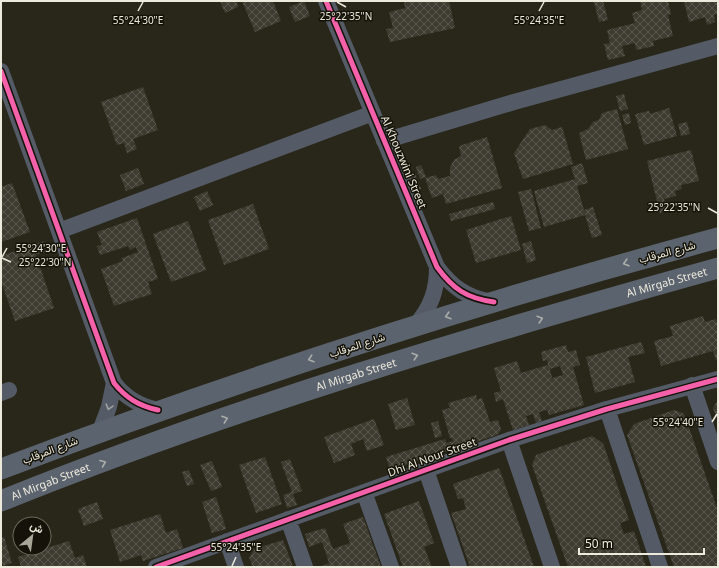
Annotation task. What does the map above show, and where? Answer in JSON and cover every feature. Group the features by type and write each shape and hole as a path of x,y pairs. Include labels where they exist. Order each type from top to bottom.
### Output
{"main road":[{"name":"شارع المرقاب","path":"1,468 158,410 415,326 718,238"},
{"name":"Al Mirgab Street","path":"1,501 151,444 285,398 522,324 718,268"}],"street":[{"name":"Al Khouzwini Street","path":"326,1 437,267 448,281 461,292 477,300 494,302"},
{"path":"384,141 514,102 718,46"},
{"path":"1,72 114,383 122,393 133,401 145,407 158,410"},
{"path":"59,231 373,113"},
{"name":"Al Khouzwini Street","path":"415,326 426,313 433,299 437,283 437,267"},
{"name":"Dhi Al Nour Street","path":"156,567 509,440 607,409 718,379"},
{"path":"100,431 109,408 114,383"},
{"path":"692,385 718,462"},
{"path":"607,409 660,567"},
{"path":"509,440 552,567"},
{"path":"426,470 459,567"},
{"path":"364,492 391,567"},
{"path":"288,519 305,567"},
{"path":"227,541 236,567"}],"building":[{"path":"220,1 236,1 238,7 225,13"},
{"path":"242,1 273,1 281,21 255,32"},
{"path":"304,1 310,16 295,22 289,7"},
{"path":"404,1 449,1 455,28 390,42 386,29 393,28 389,12 405,8"},
{"path":"603,1 608,20 599,22 594,2"},
{"path":"640,1 668,1 671,14 668,15 673,36 653,41 654,46 636,50 635,43 622,46 625,56 608,60 604,44 610,43 607,30 635,23 632,13 642,10"},
{"path":"684,1 717,1 718,14 714,15 715,22 707,25 705,17 689,22"},
{"path":"143,87 158,130 133,139 137,149 127,153 124,143 117,145 101,102"},
{"path":"624,94 628,109 620,111 616,96"},
{"path":"669,108 677,136 644,145 635,114 649,111 650,114"},
{"path":"617,109 628,149 586,160 579,133 588,129 593,122 599,120 602,113"},
{"path":"629,113 631,123 625,125 622,115"},
{"path":"687,122 690,134 681,136 678,124"},
{"path":"545,125 552,130 562,127 573,164 523,179 514,153 530,129"},
{"path":"487,137 502,188 446,204 443,194 432,198 425,178 436,175 438,179 450,176 450,167 454,160 461,156 459,146"},
{"path":"691,150 699,181 681,185 682,189 675,191 676,196 664,199 667,211 660,213 647,161"},
{"path":"582,163 588,183 577,186 584,210 593,207 602,235 592,238 585,215 544,227 534,191 575,179 571,167"},
{"path":"421,165 426,177 420,179 416,167"},
{"path":"138,168 144,184 126,191 120,175"},
{"path":"415,174 421,189 414,192 408,177"},
{"path":"12,183 30,232 1,242 1,187"},
{"path":"531,189 541,228 529,231 518,192"},
{"path":"207,191 213,205 200,211 194,197"},
{"path":"493,202 495,209 451,221 449,214"},
{"path":"253,204 269,249 224,265 208,220"},
{"path":"511,216 521,250 476,263 466,230"},
{"path":"137,218 158,279 148,282 152,294 114,306 101,269 123,261 122,258 138,252 136,247 130,250 128,246 100,255 97,246 102,245 97,232"},
{"path":"188,221 206,270 171,282 153,234"},
{"path":"44,241 48,251 36,255 54,308 15,321 1,281 1,256"},
{"path":"531,241 536,260 527,263 522,244"},
{"path":"703,316 705,322 716,319 718,325 718,359 716,360 713,351 661,366 654,341 673,336 670,326"},
{"path":"641,342 645,353 628,357 635,382 595,393 586,357"},
{"path":"566,345 568,352 576,350 580,365 573,367 584,405 549,415 547,410 539,412 542,421 536,423 533,414 526,416 529,425 513,430 503,399 496,402 494,393 501,391 494,368 517,361 521,373 548,365 547,360 543,361 541,352","holes":["560,366 563,375 552,378 550,369"]},
{"path":"476,395 477,400 482,398 490,422 498,420 501,430 497,435 390,470 386,457 445,439 446,443 453,441 452,438 450,438 442,410 450,408 448,403"},
{"path":"407,398 415,425 396,430 388,404"},
{"path":"718,400 718,421 713,408"},
{"path":"674,410 683,413 685,416 718,511 718,567 674,567 627,435 634,424"},
{"path":"374,419 384,445 367,451 363,439 351,444 355,455 334,463 324,437"},
{"path":"438,421 442,436 435,438 431,423"},
{"path":"592,436 603,443 629,520 620,523 624,534 634,531 646,567 568,567 532,465 536,455"},
{"path":"265,457 282,504 256,513 239,465"},
{"path":"290,459 302,491 293,494 297,505 287,508 283,495 292,492 281,462"},
{"path":"212,461 222,487 211,491 200,465"},
{"path":"499,468 534,567 470,567 451,513 466,509 463,498 458,499 453,484"},
{"path":"189,470 194,484 187,486 182,472"},
{"path":"216,497 226,529 212,533 202,502"},
{"path":"419,501 434,543 424,547 432,567 403,567 384,514"},
{"path":"97,502 103,519 84,526 78,509"},
{"path":"160,514 166,533 177,529 183,548 143,561 141,555 120,562 110,530"},
{"path":"363,517 381,567 319,567 329,563 322,542 309,547 305,534 325,528 333,549 350,543 343,524"},
{"path":"4,537 12,563 3,566 1,559 1,538"},
{"path":"283,540 293,567 253,567 249,558 254,549"},
{"path":"69,541 75,558 83,555 87,567 21,567 18,557 52,556 52,546"}],"cycle path":[{"path":"326,1 437,267 443,275 461,291 476,298 494,302"},
{"path":"1,71 114,383 133,401 158,410"},
{"path":"156,567 509,440 607,409 718,379"}]}
